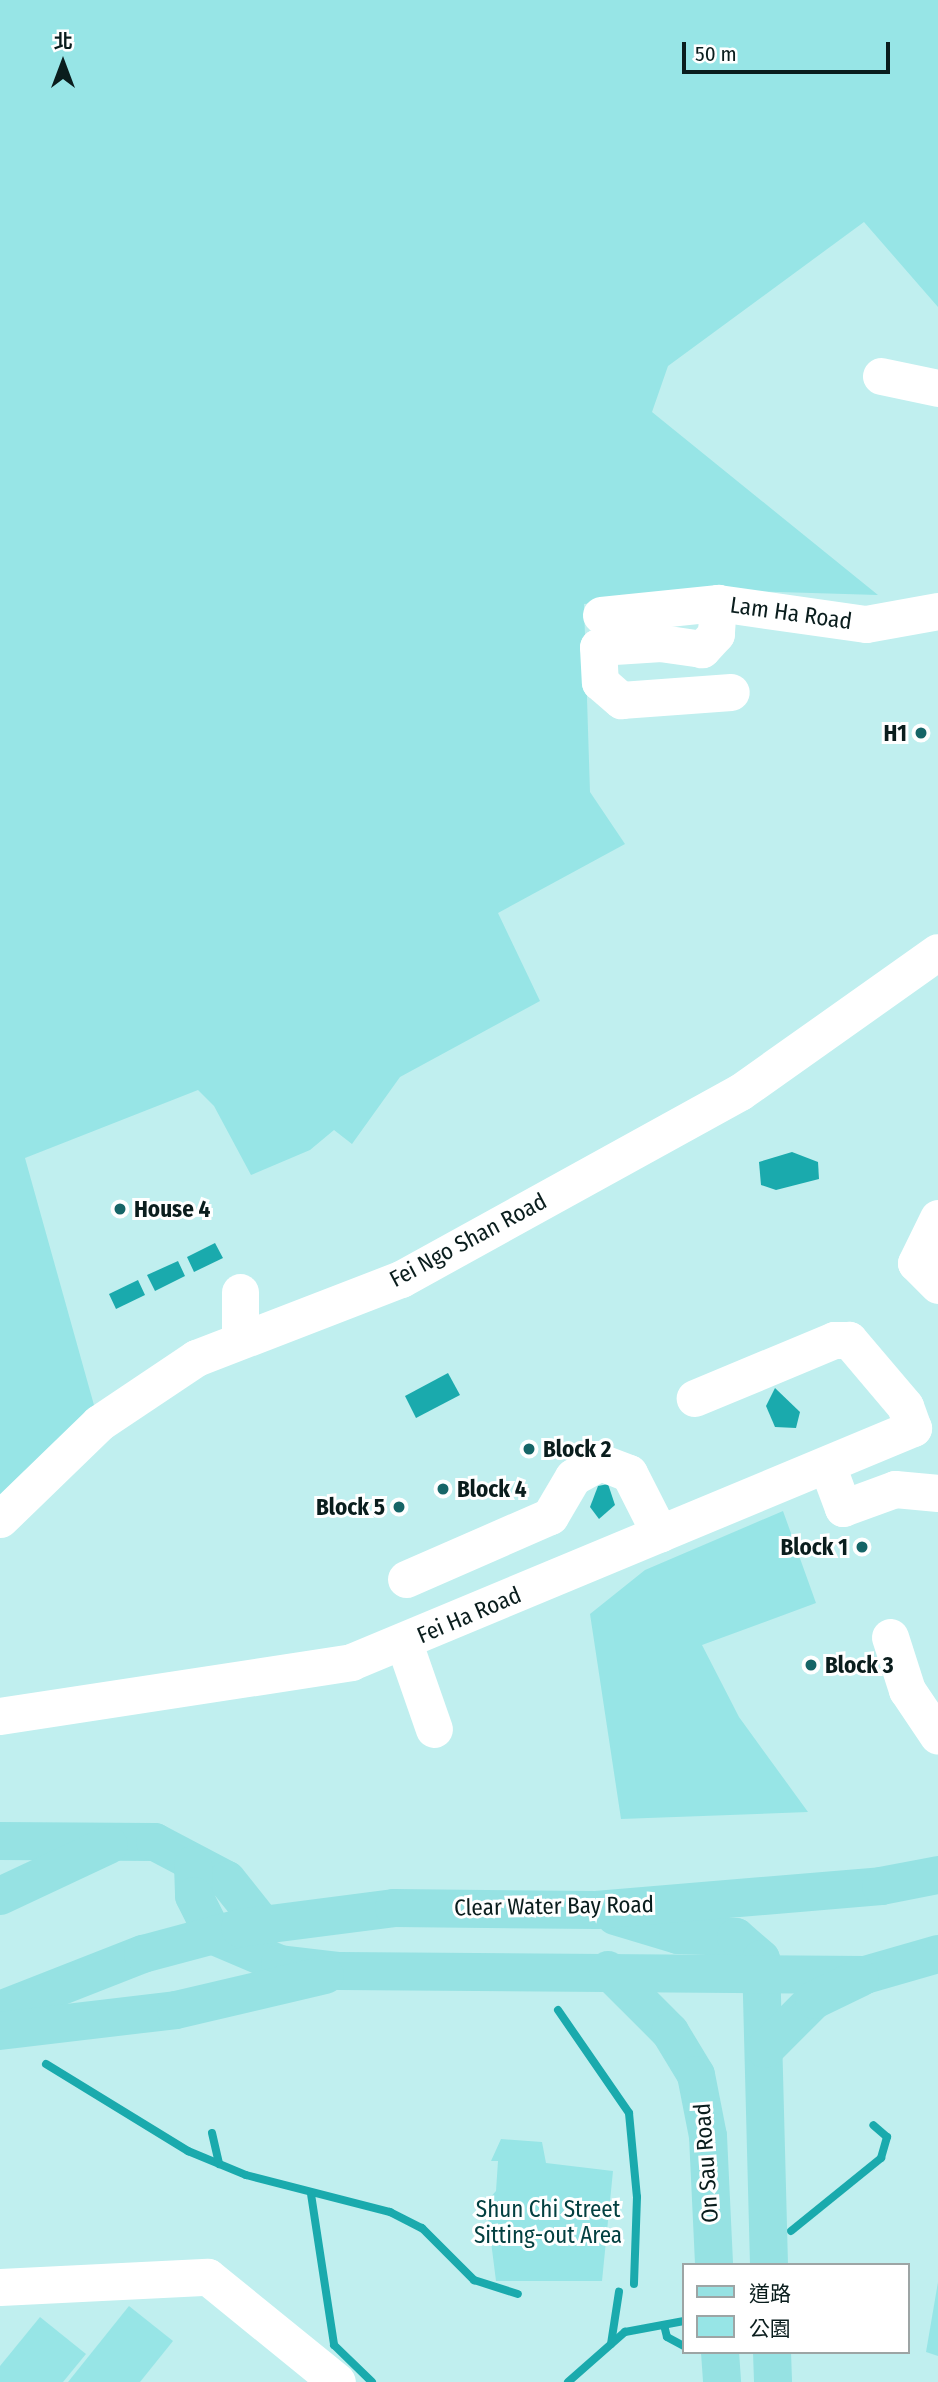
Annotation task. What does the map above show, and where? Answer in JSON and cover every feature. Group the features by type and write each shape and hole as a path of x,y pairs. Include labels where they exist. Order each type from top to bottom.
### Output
{"main road":[{"path":"0,1841 128,1839 163,1846 193,1865 227,1880 263,1925"},
{"path":"0,1896 80,1854 128,1839"},
{"path":"193,1865 194,1896 214,1936 280,1964 340,1971 608,1969 865,1975"},
{"name":"Clear Water Bay Road","path":"0,2010 152,1951 263,1925 394,1908 596,1910 881,1886 938,1875"},
{"path":"596,1910 678,1935 736,1937 761,1959 769,2263"},
{"path":"765,2049 814,2000 865,1975 938,1954"},
{"name":"On Sau Road","path":"608,1969 670,2032 696,2075 708,2136 714,2263"},
{"path":"0,2031 176,2010 340,1971"},
{"path":"720,2354 722,2382"},
{"path":"772,2354 773,2382"}],"street":[{"path":"881,376 938,388"},
{"path":"718,603 716,634 702,649 661,643 598,647 600,682 621,700 731,692"},
{"name":"Lam Ha Road","path":"601,615 718,603 866,624 937,614"},
{"name":"Fei Ngo Shan Road","path":"0,1519 99,1423 196,1358 240,1338 401,1279 740,1092 938,952"},
{"path":"938,1218 916,1263 938,1285"},
{"path":"240,1293 240,1338"},
{"name":"Fei Ha Road","path":"0,1716 288,1676 404,1643 914,1428 905,1406 849,1340 834,1340 695,1398"},
{"path":"406,1579 550,1516 573,1477 600,1462 629,1472 660,1534"},
{"path":"827,1465 843,1508 895,1489 938,1493"},
{"path":"890,1636 907,1690 938,1736"},
{"path":"404,1643 434,1729"},
{"path":"0,2287 208,2277 210,2295 337,2382"}],"green space":[{"path":"0,0 938,0 938,307 864,222 668,366 652,412 878,595 742,591 584,604 590,792 625,844 498,913 540,1001 400,1077 352,1144 334,1130 310,1150 251,1175 214,1106 198,1090 25,1158 99,1423 0,1519"},
{"path":"783,1511 816,1603 702,1645 739,1717 808,1812 621,1819 590,1614 645,1570"},
{"name":"Shun Chi Street Sitting-out Area","path":"501,2139 542,2142 546,2163 613,2171 602,2281 496,2281 486,2202 496,2191 498,2161 491,2161"},
{"path":"938,2282 938,2356 926,2352"},
{"path":"129,2306 173,2341 140,2382 68,2382"},
{"path":"40,2317 86,2354 63,2382 0,2382 0,2366"}],"shaded area":[{"path":"792,1152 818,1162 819,1179 776,1190 761,1185 759,1162"},
{"path":"215,1243 223,1258 194,1272 187,1257"},
{"path":"178,1261 185,1276 155,1291 147,1275"},
{"path":"138,1280 145,1295 116,1309 109,1294"},
{"path":"448,1373 460,1395 416,1418 405,1396"},
{"path":"775,1388 800,1412 796,1428 775,1427 766,1406"},
{"path":"608,1484 615,1505 599,1519 590,1507 598,1486"}],"waterway":[{"path":"558,2010 629,2113 637,2197 634,2284"},
{"path":"46,2064 188,2151 246,2175 390,2212 422,2228 474,2280 518,2294"},
{"path":"791,2231 881,2158 887,2137 873,2125"},
{"path":"212,2133 219,2164"},
{"path":"311,2194 334,2345 372,2382"},
{"path":"611,2344 619,2292"},
{"path":"568,2382 625,2332 682,2321"},
{"path":"664,2325 667,2337 682,2345"}],"place":[{"name":"H1","path":"921,733"},
{"name":"House 4","path":"120,1209"},
{"name":"Block 2","path":"529,1449"},
{"name":"Block 4","path":"443,1489"},
{"name":"Block 5","path":"399,1507"},
{"name":"Block 1","path":"862,1547"},
{"name":"Block 3","path":"811,1665"}]}
